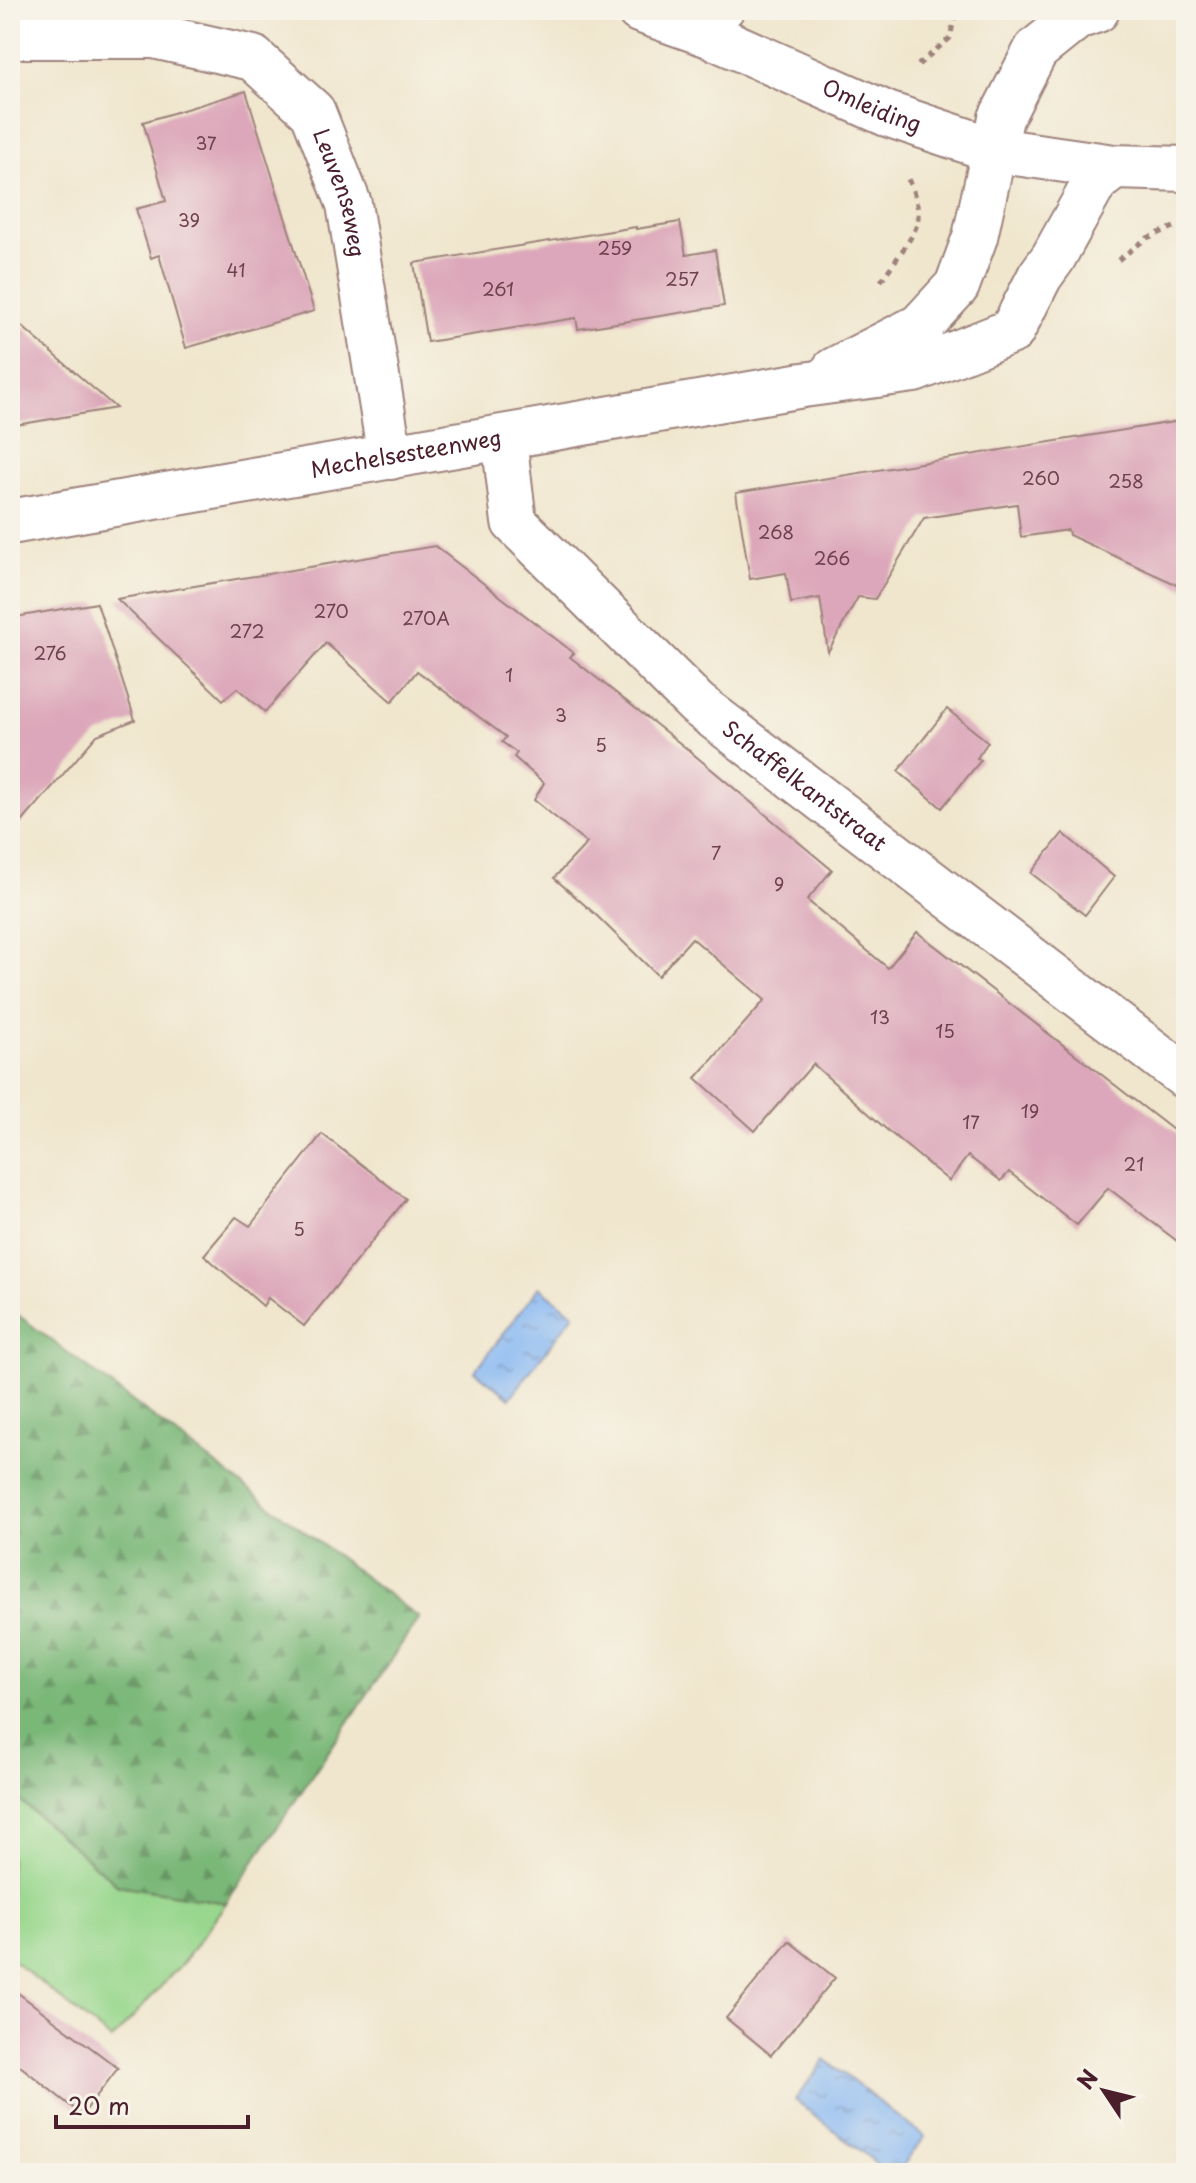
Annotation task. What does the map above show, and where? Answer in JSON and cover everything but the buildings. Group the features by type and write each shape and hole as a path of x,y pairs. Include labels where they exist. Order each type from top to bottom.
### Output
{"street":[{"name":"Omleiding","path":"639,10 718,22 887,114 994,150 1114,167"},
{"name":"Mechelsesteenweg","path":"803,385 920,326 957,286 975,237 1001,118 1036,50 1077,17 1097,10"},
{"name":"Leuvenseweg","path":"10,36 154,36 253,58 313,112 349,204 390,457"},
{"name":"Mechelsesteenweg","path":"10,522 803,385 914,370 1012,331 1095,182 1114,167"},
{"path":"1114,167 1186,169"},
{"name":"Schaffelkantstraat","path":"504,438 514,522 697,704 1186,1077"}],"green space":[{"path":"10,1309 419,1618 226,1903 118,1885 10,1792"},
{"path":"10,1792 118,1885 226,1903 185,1960 112,2040 10,1958"}],"water":[{"path":"539,1287 574,1314 510,1398 475,1371"},
{"path":"825,2060 925,2137 897,2173 889,2173 795,2100"}]}
